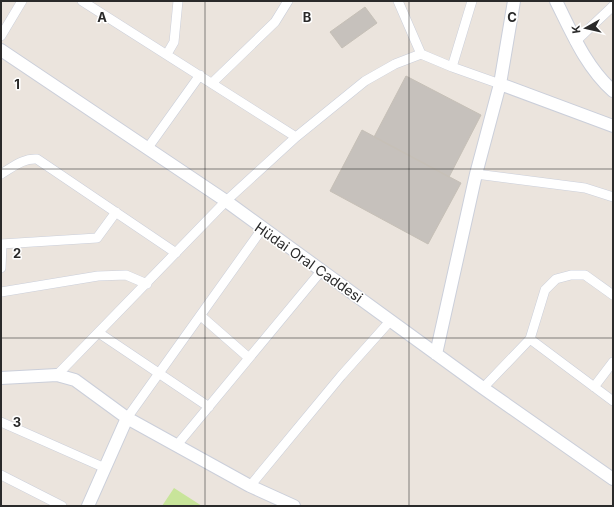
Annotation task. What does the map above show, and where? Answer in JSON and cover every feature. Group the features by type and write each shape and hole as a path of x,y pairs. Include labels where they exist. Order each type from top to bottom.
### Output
{"street":[{"path":"1,36 22,1"},
{"path":"82,1 296,137"},
{"path":"167,54 174,42 178,1"},
{"path":"212,83 275,22 288,1"},
{"path":"398,1 422,54 452,67 613,126"},
{"path":"452,67 472,1"},
{"path":"436,354 476,174 500,84 514,1"},
{"path":"556,1 576,42 599,78 613,91"},
{"path":"576,42 613,6"},
{"name":"Hüdai Oral Caddesi","path":"1,50 226,201 262,229 322,270 483,388 613,479"},
{"path":"57,375 226,201 296,137 365,81 395,64 422,54"},
{"path":"147,149 200,75"},
{"path":"1,174 30,159 37,159 176,253"},
{"path":"476,174 585,188 613,197"},
{"path":"1,268 2,245 97,238 116,212"},
{"path":"88,506 127,418 262,229"},
{"path":"177,445 322,270"},
{"path":"1,292 98,276 126,275 147,284"},
{"path":"483,388 530,339 545,290 556,279 571,275 584,275 613,295"},
{"path":"201,316 249,358"},
{"path":"250,486 341,376 391,320"},
{"path":"99,333 209,407"},
{"path":"530,339 613,401"},
{"path":"594,386 613,362"},
{"path":"1,378 57,375 75,380 127,418 250,486 294,506"},
{"path":"1,422 105,468"},
{"path":"1,475 62,506"}],"green space":[{"path":"174,488 202,506 162,506"}],"building":[{"path":"365,7 377,23 342,48 330,32"},
{"path":"406,76 481,115 449,177 374,137"},
{"path":"362,130 461,183 428,244 330,191"}]}
